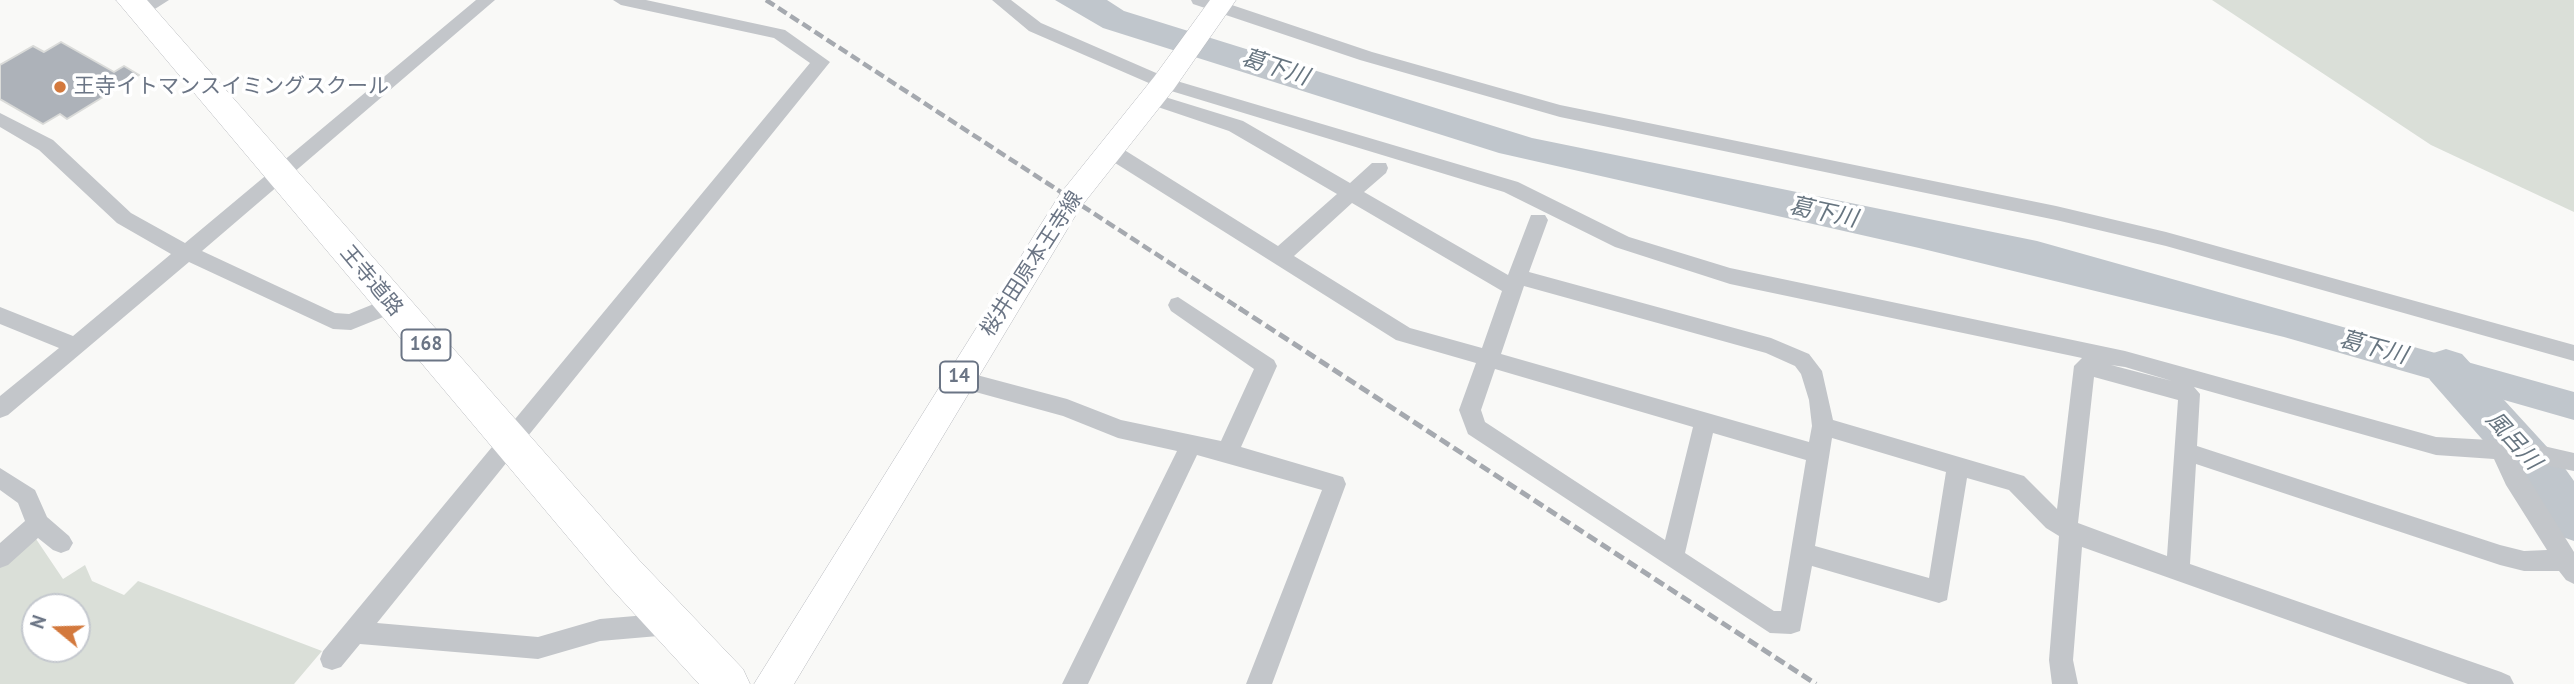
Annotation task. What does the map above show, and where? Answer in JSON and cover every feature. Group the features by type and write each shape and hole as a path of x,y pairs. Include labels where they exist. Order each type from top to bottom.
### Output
{"highway":[{"name":"王寺道路","path":"144,3 280,173 391,304 670,624 728,684"}],"main road":[{"name":"桜井田原本王寺線","path":"773,684 958,379 1070,201 1158,91 1214,2"}],"street":[{"path":"0,410 487,0"},
{"path":"332,659 821,62 779,34 621,0"},
{"path":"1000,0 1035,27 1158,91 1236,126 1350,193 1516,282 1789,352 1802,360 1811,372 1820,400 1823,426 1791,623 1770,622 1673,555 1476,428 1470,410 1488,359 1516,282 1538,220"},
{"path":"1214,2 1366,56 1560,111 1642,131 2081,219 2166,239 2574,353"},
{"path":"1158,91 1511,187 1622,242 1730,276 2125,359 2436,446 2526,451 2574,462"},
{"path":"3,123 46,145 81,174 124,218 152,236 333,321 351,322 391,304"},
{"path":"1111,150 1403,334 1819,454"},
{"path":"1279,257 1378,168"},
{"path":"1178,306 1266,366 1227,452"},
{"path":"0,315 74,345"},
{"path":"2066,684 2061,660 2069,530 2085,366 2189,394 2178,572"},
{"path":"958,379 1067,408 1118,429 1227,452 1335,484 1259,684"},
{"path":"1673,555 1705,421"},
{"path":"1823,426 2016,483 2035,505 2069,530 2178,572 2501,684"},
{"path":"1075,684 1191,444"},
{"path":"2500,448 2514,478 2570,567"},
{"path":"2185,451 2500,555 2570,567"},
{"path":"1801,552 1940,592 1958,466"},
{"path":"0,478 27,497 38,524 61,543"},
{"path":"0,558 38,524"},
{"path":"355,632 538,648 600,631 670,624"}],"shaded area":[{"path":"2212,0 2574,0 2574,212 2431,145"},
{"path":"34,536 63,579 85,565 92,581 124,595 138,581 322,651 294,684 0,684 0,567"}],"water":[{"name":"葛下川","path":"1055,0 1107,0 1124,11 1532,138 2037,241 2574,392 2574,420 2284,337 1919,248 1499,153 1103,28"}],"building":[{"name":"王寺イトマンスイミングスクール","path":"61,42 114,72 124,66 139,75 67,119 60,114 43,124 0,99 0,65 33,46 44,52"}],"waterway":[{"name":"風呂川","path":"2446,367 2542,474 2574,520"}],"railway":[{"path":"766,0 1242,310"},
{"path":"1239,308 1816,684"}],"place":[{"name":"王寺イトマンスイミングスクール","path":"60,87"}]}
